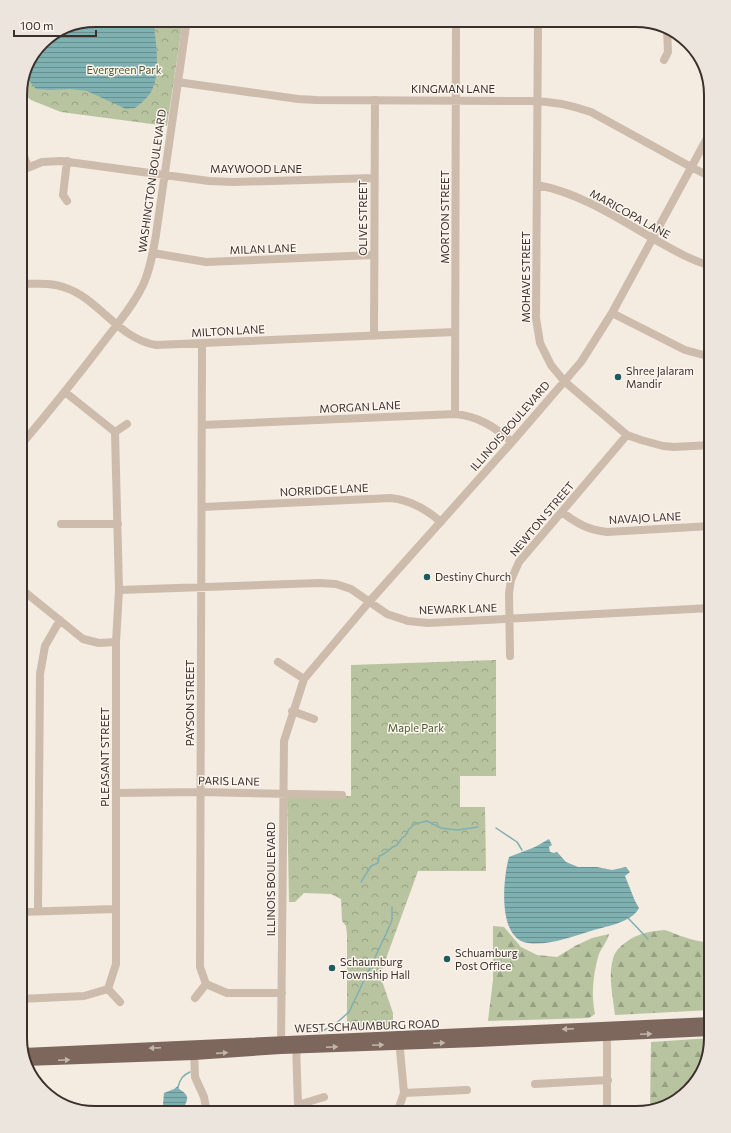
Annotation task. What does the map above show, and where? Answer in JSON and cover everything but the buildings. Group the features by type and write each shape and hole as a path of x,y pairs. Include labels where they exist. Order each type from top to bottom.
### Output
{"main road":[{"name":"WEST SCHAUMBURG ROAD","path":"607,1032 704,1023"},
{"name":"WEST SCHAUMBURG ROAD","path":"31,1061 399,1040 607,1032 704,1031"},
{"name":"WEST SCHAUMBURG ROAD","path":"29,1053 194,1051"}],"street":[{"name":"WASHINGTON BOULEVARD","path":"27,438 118,324 133,303 143,285 153,253 186,27"},
{"name":"MORTON STREET","path":"455,414 456,27"},
{"name":"MOHAVE STREET","path":"538,27 537,327 540,343 547,359 564,382 627,434 641,440 663,446 704,445"},
{"path":"664,60 668,52 667,35"},
{"name":"KINGMAN LANE","path":"178,82 298,99 557,102 591,112 704,174"},
{"name":"OLIVE STREET","path":"374,336 375,100"},
{"name":"ILLINOIS BOULEVARD","path":"281,1046 284,741 292,711 304,678 369,602 512,442 588,352 612,313 704,144"},
{"path":"67,161 63,195 67,201"},
{"name":"MAYWOOD LANE","path":"28,167 47,162 67,161 221,182 374,178"},
{"name":"MARICOPA LANE","path":"537,185 554,188 576,196 685,256 704,263"},
{"name":"MILAN LANE","path":"153,253 206,262 374,255"},
{"name":"MILTON LANE","path":"27,284 44,284 66,288 82,297 132,336 152,344 202,344 455,332"},
{"path":"612,313 685,350 704,355"},
{"name":"PAYSON STREET","path":"202,344 199,962 200,971 206,984"},
{"path":"65,392 115,432 127,424"},
{"name":"MORGAN LANE","path":"202,425 455,414 472,416 485,422 500,431 512,442"},
{"name":"PLEASANT STREET","path":"108,989 116,964 116,642 119,590 115,432"},
{"name":"NEWTON STREET","path":"510,656 508,593 511,580 519,562 627,434"},
{"name":"NORRIDGE LANE","path":"202,506 391,498 416,505 429,512 441,522"},
{"name":"NAVAJO LANE","path":"562,512 583,526 598,531 607,532 704,526"},
{"path":"61,524 118,524"},
{"name":"NEWARK LANE","path":"119,590 336,584 351,589 387,614 408,621 428,623 704,608"},
{"path":"27,594 83,639 99,643 116,642"},
{"path":"38,911 40,674 45,646 60,620"},
{"path":"278,662 304,678"},
{"path":"292,711 314,719"},
{"name":"PARIS LANE","path":"116,793 200,792 342,795"},
{"path":"27,912 116,909"},
{"path":"194,998 206,984 227,993 282,992"},
{"path":"27,999 84,996 108,989 120,1002"},
{"path":"607,1032 607,1106"},
{"path":"399,1040 404,1093 399,1106"},
{"path":"296,1045 298,1105 324,1097"},
{"path":"194,1051 195,1077 204,1097 206,1106"},
{"path":"535,1084 608,1080"},
{"path":"404,1093 466,1090"}],"green space":[{"name":"Evergreen Park","path":"95,27 182,27 167,126 61,112 31,100 27,97 27,90 29,77 34,65 41,53 61,36 73,31"},
{"name":"Maple Park","path":"496,660 496,776 460,776 460,807 485,807 486,871 418,871 380,975 393,1013 393,1029 347,1030 347,935 346,926 342,921 341,899 331,894 304,893 295,902 289,902 287,795 351,796 351,665"},
{"path":"493,926 504,927 521,947 537,955 557,957 592,938 609,934 599,954 595,971 593,993 595,1014 589,1018 488,1021 493,980"},
{"path":"665,930 704,942 704,1010 615,1015 611,987 611,972 615,953 629,940 650,932"},
{"path":"704,1038 702,1056 690,1080 678,1092 670,1097 650,1104 651,1042"}],"water":[{"path":"95,27 154,27 157,59 156,79 149,95 135,108 126,109 87,91 70,89 36,89 29,80 34,65 41,53 61,36 73,31"},
{"path":"549,839 552,845 549,847 550,852 557,852 566,862 578,867 597,867 612,870 626,867 630,872 625,876 639,908 636,913 619,923 561,940 536,944 518,939 511,931 507,920 505,906 505,879 509,857 535,847"},
{"path":"178,1086 179,1089 186,1095 187,1100 184,1106 164,1106 163,1104 164,1093"}],"waterway":[{"path":"361,882 371,866 378,863 379,856 397,845 409,829 415,824 427,821 441,828 457,830 478,827"},
{"path":"496,828 517,842 522,850"},
{"path":"320,1032 333,1026 349,1012 392,920 392,907"},
{"path":"628,918 648,939"},
{"path":"178,1087 185,1074 190,1072"}],"place":[{"name":"Shree Jalaram Mandir","path":"618,377"},
{"name":"Destiny Church","path":"427,577"},
{"name":"Schuamburg Post Office","path":"447,959"},
{"name":"Schaumburg Township Hall","path":"332,968"}]}
